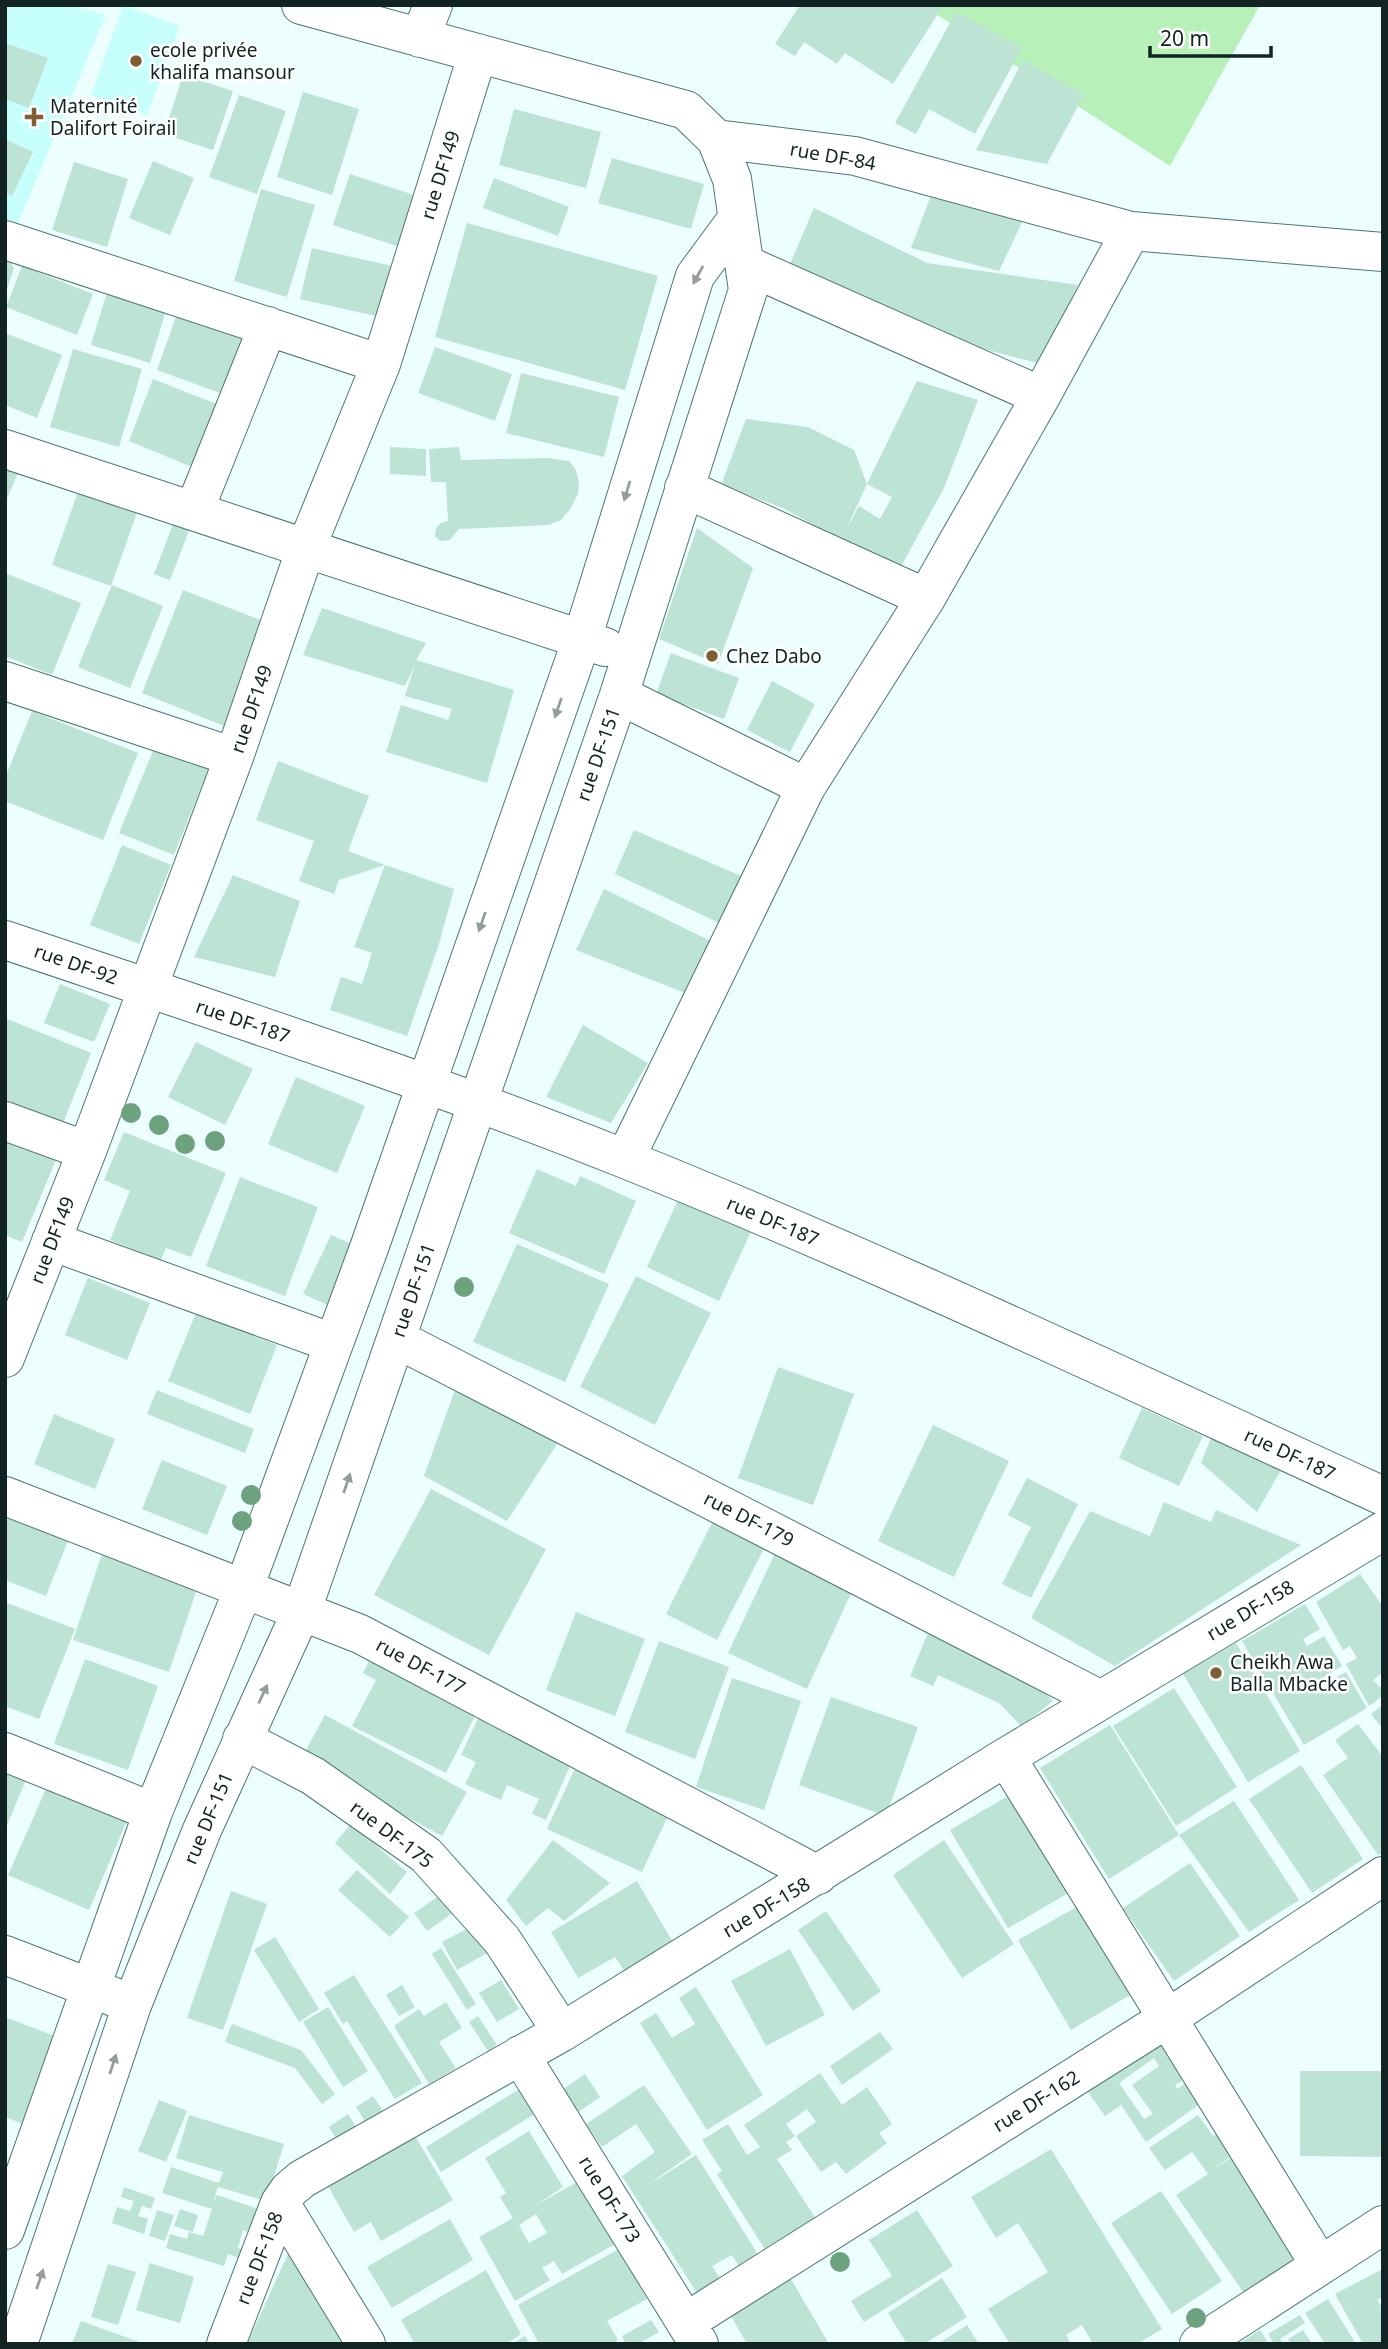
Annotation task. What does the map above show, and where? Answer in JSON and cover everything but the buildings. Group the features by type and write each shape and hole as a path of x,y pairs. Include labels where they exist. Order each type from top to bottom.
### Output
{"street":[{"path":"301,5 426,21 478,53 686,110 716,139"},
{"name":"rue DF149","path":"5,1358 87,1151 234,757 306,548 381,364 478,53"},
{"name":"rue DF-151","path":"18,2344 132,2006 202,1830 302,1610 619,695 748,290 732,179 716,139"},
{"name":"rue DF-84","path":"716,139 855,156 1131,231 1383,251"},
{"path":"5,2230 18,2150 91,1987 153,1812 244,1588 369,1248 582,639 695,276 737,219"},
{"path":"625,1159 806,787 926,598 1131,231"},
{"path":"5,240 381,364"},
{"path":"744,264 1041,396"},
{"path":"194,511 268,326"},
{"path":"5,449 630,655"},
{"path":"684,488 926,598"},
{"path":"5,681 234,757"},
{"path":"619,695 806,787"},
{"name":"rue DF-92","path":"5,940 147,988"},
{"name":"rue DF-187","path":"147,988 477,1102 625,1159 848,1252 1383,1496"},
{"path":"5,1121 87,1151"},
{"path":"51,1241 334,1343"},
{"name":"rue DF-179","path":"397,1339 1101,1700"},
{"name":"rue DF-177","path":"5,1496 360,1634 818,1875"},
{"name":"rue DF-158","path":"226,2344 280,2203 289,2190 328,2163 562,2032 1006,1757 1383,1531"},
{"name":"rue DF-175","path":"242,1739 313,1776 426,1855 502,1940 562,2032"},
{"path":"5,1752 153,1812"},
{"path":"1006,1757 1320,2265"},
{"name":"rue DF-162","path":"693,2333 1168,2018 1380,1891"},
{"path":"5,1955 91,1987 132,2006"},
{"name":"rue DF-173","path":"520,2055 693,2333"},
{"path":"280,2203 366,2344"},
{"path":"1199,2344 1383,2225"}],"shaded area":[{"name":"Maternité Dalifort Foirail","path":"5,5 71,5 106,15 18,223 5,219"},
{"name":"ecole privée khalifa mansour","path":"123,5 180,26 147,115 91,95"}],"green space":[{"path":"922,5 1260,5 1170,166"}],"place":[{"name":"ecole privée khalifa mansour","path":"136,61"},
{"name":"Maternité Dalifort Foirail","path":"34,117"},
{"name":"Chez Dabo","path":"712,656"},
{"name":"Cheikh Awa Balla Mbacke","path":"1216,1673"}]}
